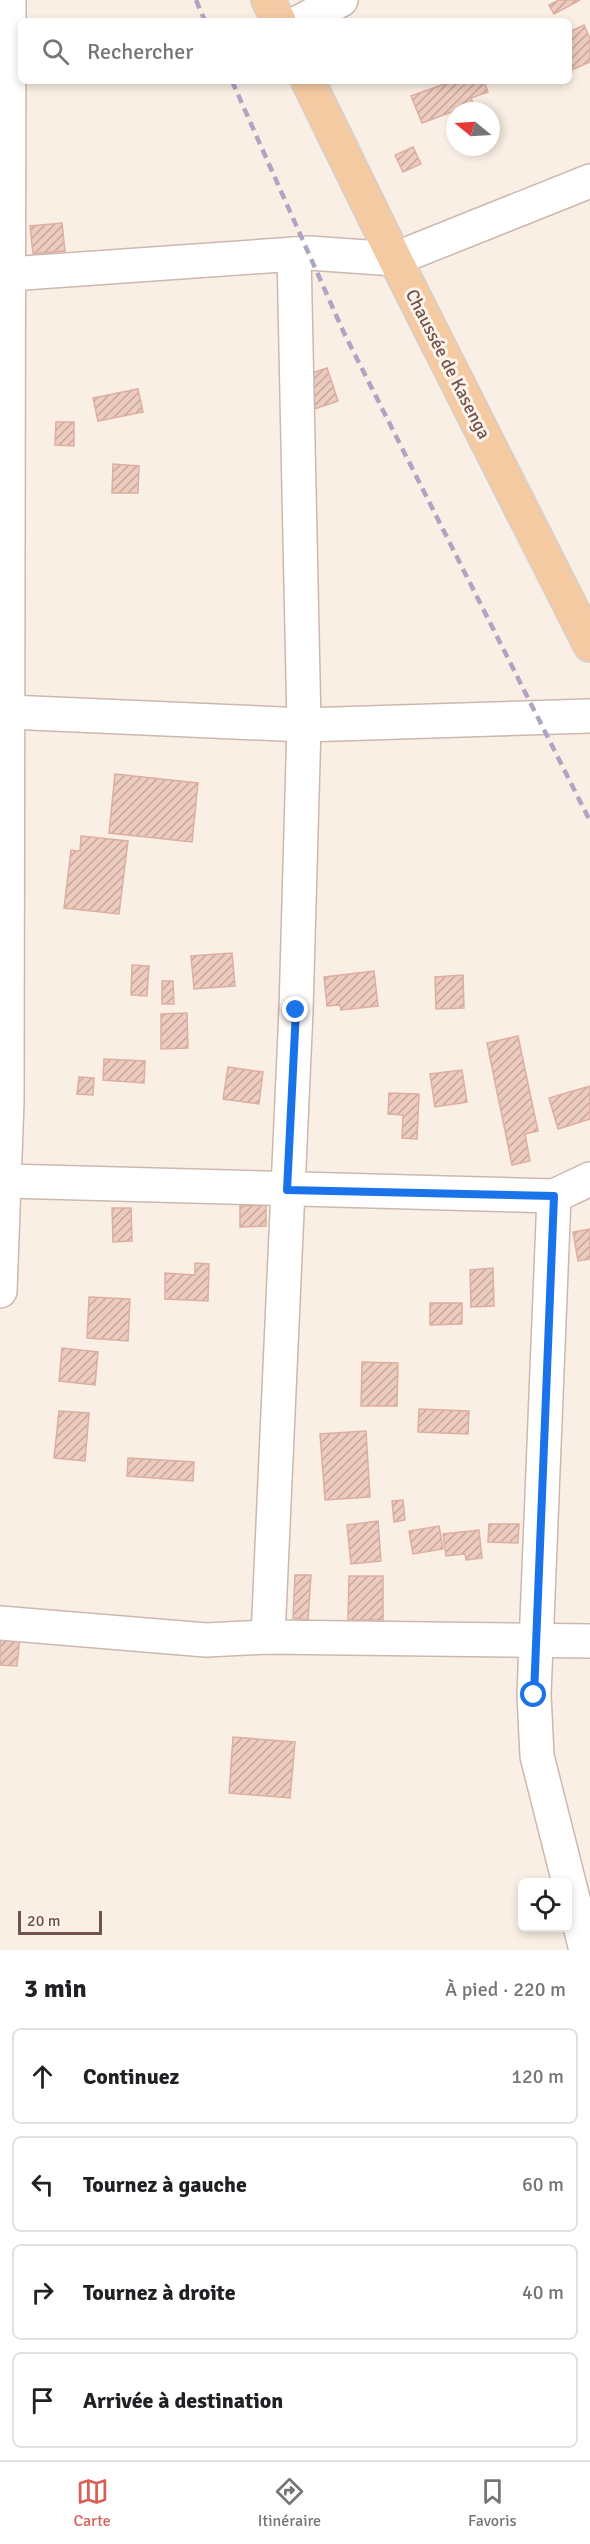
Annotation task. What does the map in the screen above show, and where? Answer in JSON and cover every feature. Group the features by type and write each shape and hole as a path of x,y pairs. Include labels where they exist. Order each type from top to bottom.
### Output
{"main road":[{"path":"268,0 277,18"},
{"name":"Chaussée de Kasenga","path":"309,84 394,259 590,645"}],"street":[{"path":"0,1291 6,1181 3,952 9,712 9,274 4,179 9,0"},
{"path":"308,18 341,0"},
{"path":"9,274 309,253 394,259 590,181"},
{"path":"268,1637 296,999 304,725 294,255"},
{"path":"9,712 304,725 590,716"},
{"path":"6,1181 554,1196 590,1179"},
{"path":"554,1196 534,1695 537,1756 581,1948"},
{"path":"0,1623 207,1640 268,1637 590,1641"}],"building":[{"path":"559,0 580,0 554,14 549,5"},
{"path":"584,25 590,39 590,62 572,70 572,31"},
{"path":"445,84 485,84 488,92 471,98 472,102 446,102 446,114 422,123 411,96"},
{"path":"413,147 421,164 403,172 395,155"},
{"path":"62,223 65,251 33,254 30,226"},
{"path":"327,368 338,401 314,409 303,376"},
{"path":"138,389 143,412 98,421 93,398"},
{"path":"56,422 74,422 74,446 55,445"},
{"path":"113,464 139,466 138,493 112,493"},
{"path":"115,774 198,783 192,842 109,833"},
{"path":"81,836 128,841 119,914 64,908 71,850 80,851"},
{"path":"232,953 235,986 194,989 191,956"},
{"path":"132,965 149,966 147,996 131,995"},
{"path":"374,971 378,1006 341,1010 340,1005 327,1006 324,977"},
{"path":"463,975 464,1008 436,1009 435,977"},
{"path":"162,981 173,981 174,1004 162,1004"},
{"path":"187,1013 188,1048 161,1049 161,1014"},
{"path":"518,1036 538,1131 525,1134 530,1161 512,1165 487,1043"},
{"path":"104,1059 145,1061 144,1083 103,1080"},
{"path":"228,1067 263,1072 259,1104 223,1099"},
{"path":"462,1070 467,1102 435,1107 430,1074"},
{"path":"79,1077 94,1078 93,1095 77,1094"},
{"path":"590,1086 590,1119 558,1129 549,1098"},
{"path":"389,1093 419,1094 417,1139 402,1138 403,1115 388,1114"},
{"path":"266,1205 266,1226 240,1227 240,1206"},
{"path":"112,1208 131,1208 132,1241 113,1242"},
{"path":"590,1229 590,1259 578,1261 573,1232"},
{"path":"195,1263 209,1264 208,1301 165,1299 165,1273 195,1275"},
{"path":"493,1268 494,1306 471,1307 470,1270"},
{"path":"89,1297 130,1299 128,1341 87,1338"},
{"path":"430,1303 462,1303 462,1324 430,1325"},
{"path":"62,1348 98,1352 95,1385 59,1381"},
{"path":"362,1362 398,1363 397,1406 361,1406"},
{"path":"419,1409 469,1411 468,1434 418,1432"},
{"path":"59,1411 89,1413 85,1461 54,1458"},
{"path":"366,1431 370,1497 325,1500 320,1434"},
{"path":"128,1458 194,1462 193,1481 127,1476"},
{"path":"403,1500 405,1520 394,1522 392,1501"},
{"path":"378,1521 381,1561 351,1564 347,1525"},
{"path":"489,1524 519,1524 518,1543 488,1542"},
{"path":"439,1526 443,1549 413,1554 409,1531"},
{"path":"479,1530 482,1558 466,1560 465,1554 446,1556 443,1534"},
{"path":"295,1575 311,1575 308,1620 293,1618"},
{"path":"349,1576 383,1576 383,1620 348,1620"},
{"path":"0,1633 20,1635 17,1666 0,1665"},
{"path":"233,1737 295,1742 290,1798 229,1793"}],"railway":[{"path":"196,0 204,18"},
{"path":"233,84 344,333 590,821"}],"route":[{"path":"296,1010 287,1190 554,1196 534,1695"}]}
